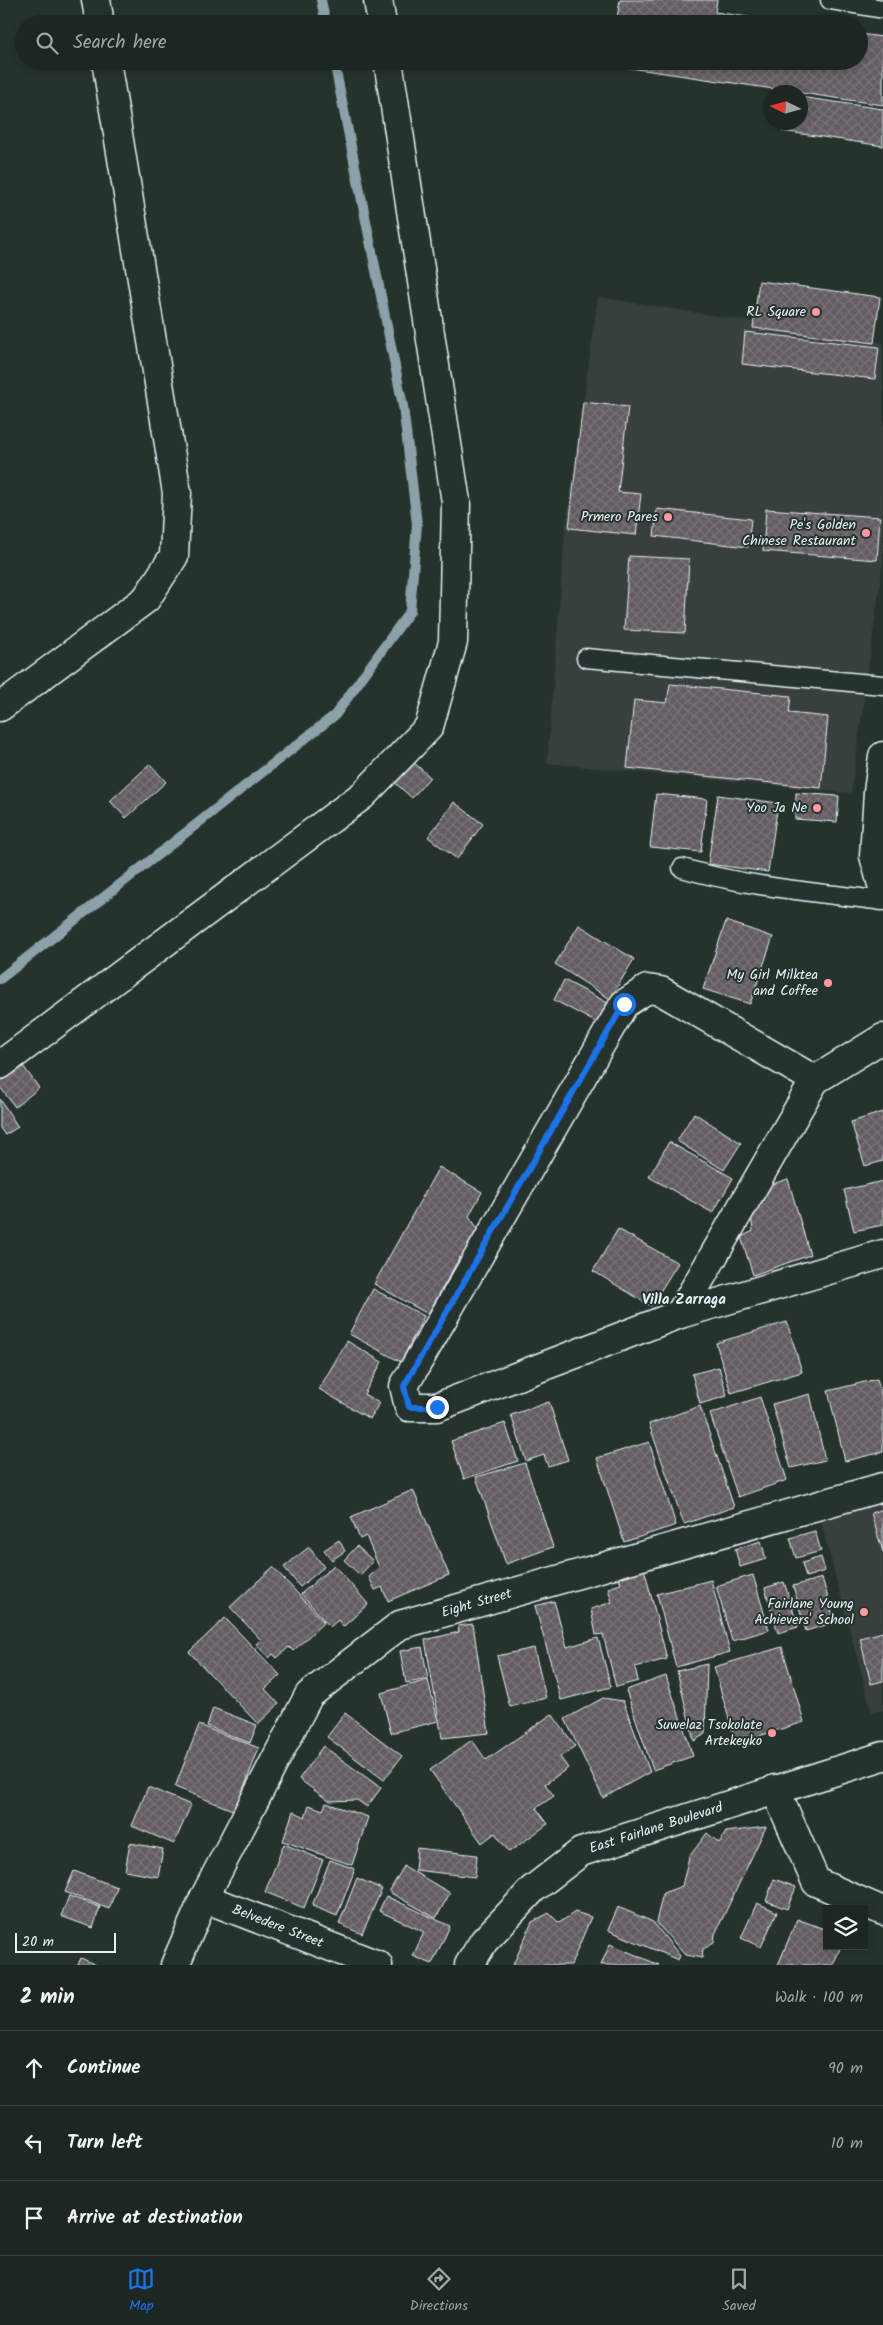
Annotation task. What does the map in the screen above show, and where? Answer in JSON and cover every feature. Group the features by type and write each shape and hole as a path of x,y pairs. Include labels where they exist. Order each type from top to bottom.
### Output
{"street":[{"path":"96,0 98,15"},
{"path":"378,0 380,15"},
{"path":"0,707 146,599 174,556 177,493 107,70"},
{"path":"0,1065 363,795 429,727 452,642 456,502 389,70"},
{"path":"883,756 878,792 874,856 883,888"},
{"path":"815,1080 661,991 647,989 624,1004 404,1386 409,1407 437,1407 680,1314 883,1254"},
{"path":"680,1314 815,1080 883,1038"},
{"name":"Eight Street","path":"175,1965 204,1898 309,1694 400,1625 883,1487"},
{"name":"East Fairlane Boulevard","path":"469,1965 484,1941 533,1889 581,1852 883,1756"},
{"path":"775,1789 816,1882 883,1911"},
{"name":"Belvedere Street","path":"204,1898 378,1965"}],"lane":[{"path":"830,0 883,9"},
{"path":"586,658 883,685"},
{"path":"682,868 713,877 748,883 883,901"}],"shaded area":[{"path":"598,297 883,343 883,561 851,793 547,763 565,533"},
{"name":"Fairlane Young Achievers' School","path":"883,1498 883,1710 872,1713 819,1515"}],"building":[{"path":"620,0 717,0 715,12 734,15 618,15"},
{"path":"868,35 883,37 883,105 808,94 808,85 763,85 763,87 644,70 868,70"},
{"path":"808,98 883,109 883,146 782,131 808,130"},
{"name":"RL Square","path":"759,281 880,297 874,343 753,328"},
{"path":"745,332 879,347 875,379 742,364"},
{"path":"583,402 628,407 618,492 641,494 636,535 569,528"},
{"path":"657,509 751,519 748,547 654,536"},
{"path":"766,509 880,517 877,560 763,551"},
{"path":"629,556 689,559 685,633 624,630"},
{"path":"670,684 791,696 789,713 828,717 821,788 627,768 634,700 667,703"},
{"path":"411,760 430,777 412,798 393,781"},
{"path":"150,764 166,782 126,818 110,801"},
{"name":"Yoo Ja Ne","path":"796,793 839,796 837,822 795,819"},
{"path":"656,794 707,799 701,852 650,847"},
{"path":"718,795 778,803 768,872 708,864"},
{"path":"454,802 483,824 457,859 428,837"},
{"path":"726,921 773,937 750,1004 703,989"},
{"path":"579,925 634,959 610,999 555,964"},
{"path":"564,980 608,1003 597,1023 554,1000"},
{"path":"21,1063 39,1088 15,1107 0,1087 0,1079"},
{"path":"0,1099 18,1127 5,1135 0,1128"},
{"path":"883,1112 883,1161 865,1166 851,1122"},
{"path":"694,1113 741,1143 724,1170 677,1141"},
{"path":"669,1142 733,1178 713,1213 649,1177"},
{"path":"439,1167 482,1192 469,1216 483,1236 469,1261 460,1257 428,1314 374,1284"},
{"path":"788,1179 810,1255 753,1275 741,1237 753,1231 751,1215 763,1187"},
{"path":"883,1181 883,1225 854,1231 844,1190"},
{"path":"618,1229 678,1263 651,1306 593,1271"},
{"path":"373,1289 424,1316 401,1362 349,1334"},
{"path":"787,1322 802,1372 731,1393 716,1343"},
{"path":"347,1341 382,1362 364,1394 379,1403 370,1419 319,1389"},
{"path":"719,1367 727,1396 700,1404 692,1374"},
{"path":"877,1379 883,1403 883,1452 845,1461 828,1391"},
{"path":"810,1394 825,1460 791,1468 772,1404"},
{"path":"760,1397 787,1480 738,1497 710,1414"},
{"path":"549,1402 568,1460 548,1466 544,1455 526,1461 511,1415"},
{"path":"700,1406 734,1507 684,1524 649,1424"},
{"path":"505,1423 518,1461 464,1479 451,1441"},
{"path":"649,1442 676,1525 624,1542 597,1458"},
{"path":"525,1463 553,1547 506,1564 476,1477"},
{"path":"413,1490 449,1575 388,1601 382,1587 375,1590 369,1577 379,1567 366,1536 360,1539 351,1517"},
{"path":"883,1509 883,1552 871,1513"},
{"path":"815,1531 821,1551 796,1558 790,1538"},
{"path":"339,1540 345,1551 332,1560 324,1550"},
{"path":"761,1541 766,1559 740,1567 735,1549"},
{"path":"357,1546 373,1561 360,1575 344,1560"},
{"path":"309,1547 324,1567 300,1587 284,1567"},
{"path":"821,1557 825,1571 806,1577 802,1563"},
{"path":"643,1564 667,1659 635,1667 638,1681 616,1687 603,1634 596,1635 591,1609 612,1602 608,1588 621,1584 617,1571"},
{"path":"334,1565 368,1604 343,1627 338,1620 330,1627 301,1594"},
{"path":"273,1567 324,1622 293,1651 289,1647 277,1658 273,1654 269,1658 256,1644 261,1640 230,1607"},
{"path":"753,1575 769,1630 732,1641 716,1586"},
{"path":"822,1578 835,1622 806,1631 793,1586"},
{"path":"711,1580 730,1652 676,1667 657,1594"},
{"path":"784,1582 798,1627 778,1633 765,1588"},
{"path":"554,1601 567,1647 598,1638 611,1687 561,1700 535,1606"},
{"path":"225,1618 280,1675 265,1689 279,1704 258,1724 189,1652"},
{"path":"473,1624 489,1733 442,1738 425,1640 459,1632 458,1626"},
{"path":"883,1632 883,1681 871,1684 860,1638"},
{"path":"422,1647 428,1679 406,1683 400,1651"},
{"path":"782,1647 804,1722 736,1743 714,1667"},
{"path":"534,1648 546,1698 510,1707 497,1656"},
{"path":"707,1664 705,1734 694,1741 677,1671"},
{"path":"666,1676 693,1756 653,1770 626,1690"},
{"path":"428,1680 438,1721 391,1733 381,1693"},
{"path":"603,1698 623,1701 650,1772 603,1798 565,1719"},
{"path":"213,1708 257,1725 250,1743 207,1726"},
{"path":"345,1713 402,1756 384,1780 327,1737"},
{"path":"552,1714 575,1746 560,1757 568,1768 545,1784 554,1796 536,1808 548,1824 509,1852 495,1833 482,1843 430,1770 472,1740 486,1760"},
{"path":"199,1725 259,1748 235,1811 175,1787"},
{"path":"323,1746 381,1788 367,1807 357,1800 329,1801 299,1779"},
{"path":"148,1787 191,1805 174,1844 132,1826"},
{"path":"326,1803 368,1817 352,1865 283,1841 293,1811 305,1817 309,1805 323,1810"},
{"path":"766,1827 715,1934 714,1943 703,1949 702,1958 685,1955 656,1922 663,1893 682,1886 689,1857 707,1833 719,1843 726,1832"},
{"path":"130,1843 163,1849 158,1877 125,1871"},
{"path":"284,1844 323,1860 304,1908 265,1892"},
{"path":"417,1848 477,1855 475,1877 415,1870"},
{"path":"330,1860 355,1869 337,1916 312,1906"},
{"path":"404,1866 450,1893 436,1918 389,1892"},
{"path":"74,1871 117,1887 109,1909 65,1892"},
{"path":"357,1878 382,1889 362,1934 339,1924"},
{"path":"774,1879 796,1887 787,1909 766,1901"},
{"path":"69,1896 100,1907 93,1928 61,1916"},
{"path":"386,1896 450,1926 432,1964 413,1956 424,1932 379,1911"},
{"path":"757,1903 777,1912 761,1947 741,1938"},
{"path":"618,1907 653,1922 680,1956 678,1960 608,1930"},
{"path":"575,1912 591,1917 571,1965 513,1965 532,1922 549,1913 559,1923"},
{"path":"797,1919 823,1929 823,1950 839,1950 833,1965 778,1965"},
{"path":"610,1944 659,1965 601,1965"},
{"path":"81,1958 96,1965 78,1965"}],"waterway":[{"path":"321,0 324,15"},
{"path":"0,979 335,715 410,611 417,524 403,406 336,70"}],"place":[{"name":"RL Square","path":"816,312"},
{"name":"Prmero Pares","path":"668,517"},
{"name":"Pe's Golden Chinese Restaurant","path":"866,533"},
{"name":"Yoo Ja Ne","path":"817,808"},
{"name":"My Girl Milktea and Coffee","path":"828,983"},
{"name":"Fairlane Young Achievers' School","path":"864,1612"},
{"name":"Suwelaz Tsokolate Artekeyko","path":"772,1733"}],"district":[{"name":"Villa Zarraga","path":"684,1300"}],"route":[{"path":"437,1407 409,1407 404,1386 624,1004"}]}
